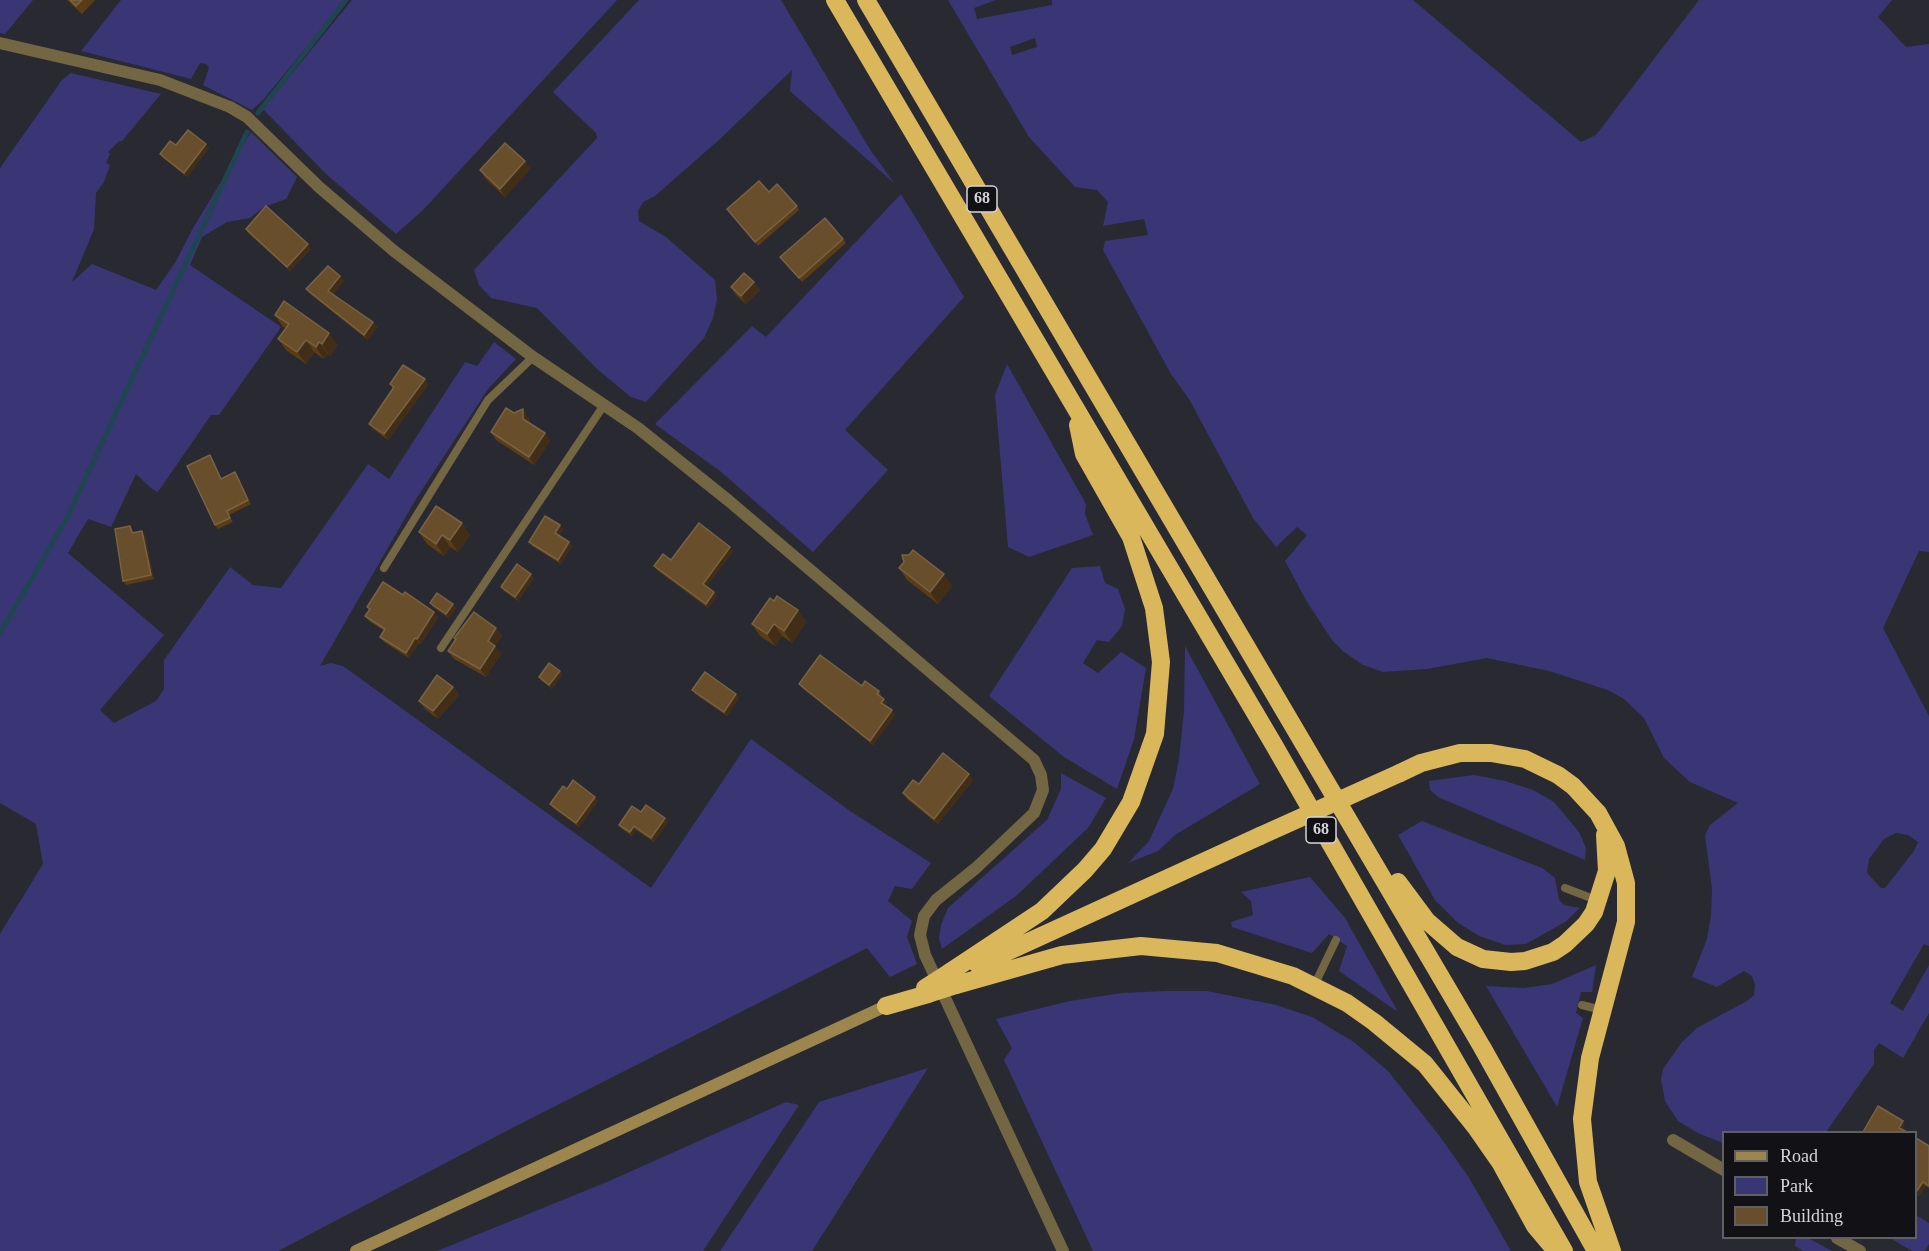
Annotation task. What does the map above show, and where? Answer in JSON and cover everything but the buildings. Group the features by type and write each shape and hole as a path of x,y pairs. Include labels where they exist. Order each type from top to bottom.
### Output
{"highway":[{"name":"68","path":"835,0 1274,744 1564,1251"},
{"name":"68","path":"866,0 1482,1047 1596,1251"},
{"path":"953,978 1042,911 1085,870 1108,842 1131,802 1155,734 1161,662 1150,592 1131,537 1084,454 1076,411"},
{"path":"886,1006 927,991 1421,763 1460,753 1507,755 1525,759 1558,775 1573,786 1598,813 1612,838 1622,864 1627,903 1622,941 1602,1010 1586,1078 1582,1139 1593,1204 1611,1251"},
{"path":"1345,815 1377,847 1405,894 1427,921 1457,947 1483,959 1525,961 1553,952 1577,935 1599,901 1605,885 1608,856 1598,813"},
{"path":"953,978 1062,955 1141,946 1192,949 1241,958 1314,986 1374,1022 1425,1064 1477,1129 1500,1162 1535,1226 1557,1251"}],"main road":[{"path":"356,1251 886,1006"}],"street":[{"path":"0,43 141,75 230,107 262,129 319,187 394,251 533,357 638,428 729,501 1028,755 1038,767 1043,790 1034,813 929,907 924,916 920,935 925,955 1063,1251"},
{"path":"1673,1140 1722,1169"},
{"path":"1840,1239 1860,1251"}],"lane":[{"path":"384,568 488,400 533,357"},
{"path":"441,648 604,405"},
{"path":"1565,888 1599,901"},
{"path":"1314,986 1336,940"},
{"path":"1582,1005 1602,1010"}],"green space":[{"path":"0,0 33,0 5,34 0,33"},
{"path":"121,0 345,0 263,100 252,110 203,85 209,68 206,64 200,63 191,79 81,51"},
{"path":"352,0 617,0 423,210 396,234 326,174 263,109"},
{"path":"639,0 781,0 871,151 895,184 790,91 792,70 720,139 655,196 643,202 638,211 639,221 666,237 715,280 717,299 713,318 704,338 646,402 631,397 598,370 537,308 491,298 479,285 474,270 597,138 596,133 553,92"},
{"path":"948,0 996,0 974,8 977,19 1052,5 1052,0 1413,0 1581,142 1596,135 1699,0 1892,0 1878,17 1906,47 1929,44 1929,552 1919,551 1883,628 1929,716 1929,946 1924,944 1890,1003 1903,1011 1929,965 1929,1013 1903,1058 1879,1043 1874,1050 1874,1064 1827,1131 1722,1131 1722,1143 1698,1133 1678,1121 1665,1101 1661,1079 1663,1069 1682,1042 1697,1028 1754,995 1755,985 1752,976 1744,971 1717,987 1692,977 1707,939 1711,915 1712,889 1705,835 1710,825 1738,803 1690,782 1664,758 1644,718 1624,699 1608,690 1549,671 1487,658 1427,669 1383,672 1363,665 1344,652 1332,640 1307,602 1285,561 1307,535 1297,527 1276,547 1253,518 1189,399 1171,374 1103,250 1105,241 1148,235 1144,219 1103,226 1108,202 1097,190 1075,187 1029,137","holes":["1035,38 1037,47 1012,55 1010,47","1896,833 1908,835 1918,842 1914,851 1885,888 1881,888 1867,873 1869,859 1884,839"]},
{"path":"71,73 161,94 122,141 119,141 108,152 110,154 106,163 110,165 104,182 96,193 94,229 72,282 92,264 156,290 175,263 193,228 251,132 297,177 286,199 264,207 250,218 227,222 202,237 190,265 281,327 219,415 211,415 160,489 157,492 136,474 111,527 88,519 68,553 164,635 100,710 114,723 156,701 164,689 164,660 230,567 253,585 281,588 368,464 389,479 465,362 477,366 494,342 516,359 488,389 416,499 320,666 331,663 343,666 651,888 751,739 850,811 931,863 912,889 895,886 888,901 912,921 907,937 917,964 890,977 867,948 516,1126 278,1251 0,1251 0,934 43,864 36,824 0,803 0,168 62,80"},
{"path":"901,194 964,297 845,430 888,470 813,552 720,471 655,424 752,326 766,337"},
{"path":"1007,364 1086,504 1085,514 1093,535 1029,557 1008,547 995,395"},
{"path":"1100,566 1105,583 1118,589 1125,609 1122,626 1109,642 1097,640 1083,663 1098,673 1121,652 1146,668 1134,739 1117,789 1064,757 989,696 1072,568"},
{"path":"1185,646 1260,784 1175,835 1158,851 1128,863 1149,841 1173,789 1184,711"},
{"path":"1061,773 1106,798 1088,828 1016,896 942,949 939,938 941,925 948,908 1047,820 1061,789"},
{"path":"1474,775 1505,781 1533,790 1554,802 1579,832 1586,848 1585,860 1438,797 1430,790 1429,781"},
{"path":"1422,821 1542,868 1555,878 1559,900 1564,905 1580,908 1565,922 1526,944 1506,945 1479,936 1457,922 1435,900 1398,835"},
{"path":"1310,877 1345,918 1398,1012 1339,971 1347,946 1329,934 1312,953 1232,927 1231,922 1253,915 1251,901 1241,892"},
{"path":"1596,965 1592,992 1581,992 1576,1013 1583,1018 1557,1107 1486,986 1524,988 1552,984"},
{"path":"1207,991 1276,1005 1312,1017 1354,1042 1388,1071 1438,1134 1468,1176 1511,1251 1093,1251 1004,1060 1012,1048 996,1019 1070,1001 1122,993"},
{"path":"928,1068 812,1251 720,1251 819,1102"},
{"path":"786,1102 799,1105 703,1251 437,1251 607,1182"},
{"path":"1917,1216 1929,1223 1929,1244 1925,1251 1912,1251 1892,1239 1917,1239"},
{"path":"1796,1239 1810,1239 1832,1251 1803,1251 1795,1246"}],"waterway":[{"path":"258,113 346,0"},
{"path":"0,633 67,518 247,132"}]}
